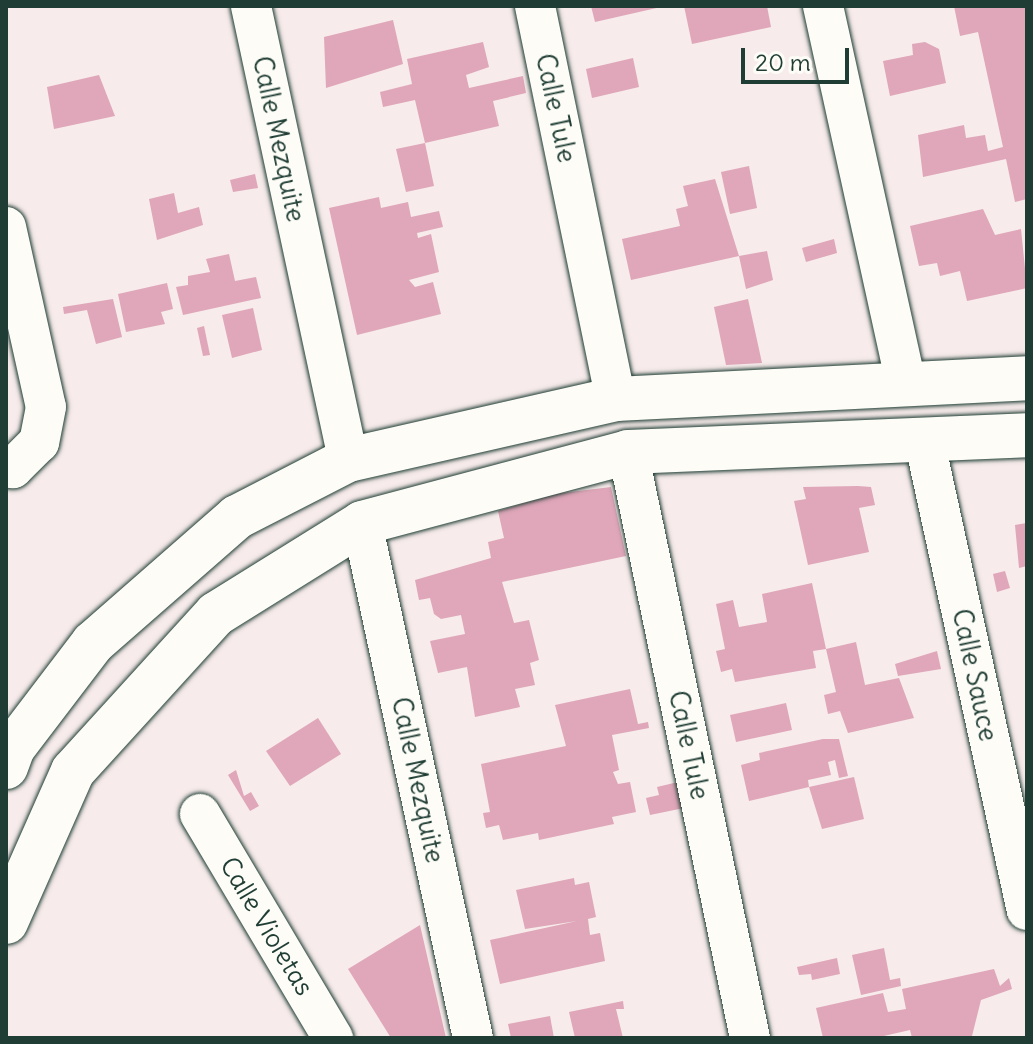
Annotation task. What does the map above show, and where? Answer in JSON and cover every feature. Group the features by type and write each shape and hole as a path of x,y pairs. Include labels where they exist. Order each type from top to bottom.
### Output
{"main road":[{"path":"6,767 13,748 93,643 237,517 348,460 616,399 1027,378"},
{"path":"6,922 73,771 216,614 362,523 628,452 1027,435"}],"street":[{"name":"Calle Mezquite","path":"251,6 348,460"},
{"name":"Calle Tule","path":"535,6 616,399"},
{"path":"823,6 906,382"},
{"path":"6,227 46,407 39,442 10,466"},
{"name":"Calle Sauce","path":"924,439 1027,910"},
{"name":"Calle Tule","path":"628,452 750,1038"},
{"name":"Calle Mezquite","path":"362,523 473,1038"},
{"name":"Calle Violetas","path":"200,814 333,1038"}],"building":[{"path":"591,6 661,6 661,7 595,22"},
{"path":"684,6 767,6 771,27 692,44"},
{"path":"954,6 1027,6 1027,199 1015,202 1006,159 923,177 918,135 964,125 966,138 985,135 988,151 1003,147 978,32 960,36"},
{"path":"393,20 403,64 326,88 324,37"},
{"path":"483,42 489,67 466,75 469,88 523,76 526,93 493,101 499,126 425,143 415,100 383,107 380,92 412,84 407,59"},
{"path":"925,42 939,49 946,83 890,96 883,61 913,55 912,44"},
{"path":"633,58 639,87 592,98 586,69"},
{"path":"99,75 115,116 54,129 47,87"},
{"path":"425,143 434,186 406,192 396,149"},
{"path":"749,166 757,208 730,214 721,172"},
{"path":"255,174 258,188 233,192 230,180"},
{"path":"715,179 739,256 631,280 622,239 680,226 676,209 688,206 683,186"},
{"path":"174,193 178,213 199,207 203,225 157,240 149,199"},
{"path":"379,197 381,208 408,202 411,217 439,211 443,227 417,233 418,238 431,234 439,272 409,280 415,287 433,282 441,314 357,335 329,208"},
{"path":"983,209 995,235 1021,229 1027,288 967,301 960,271 940,276 937,263 919,266 910,226"},
{"path":"834,239 837,253 806,262 802,248"},
{"path":"767,251 773,280 746,289 739,256"},
{"path":"229,254 235,281 256,277 261,298 183,315 176,287 188,285 188,276 210,272 206,259"},
{"path":"167,283 173,309 161,312 165,324 126,332 118,294"},
{"path":"113,299 122,337 96,344 87,310 64,314 63,307"},
{"path":"748,299 762,363 726,365 714,307"},
{"path":"253,308 262,350 232,358 222,315"},
{"path":"204,326 210,355 203,356 197,328"},
{"path":"611,487 626,556 502,582 514,623 529,620 539,660 530,663 535,685 515,689 520,707 475,717 467,667 438,673 430,641 465,634 461,615 441,619 434,614 430,598 419,600 415,580 491,558 488,542 504,538 498,511 554,494"},
{"path":"803,487 871,487 875,505 859,508 869,552 808,565 794,501 806,499"},
{"path":"1027,523 1027,566 1019,568 1015,525"},
{"path":"1005,571 1010,588 997,592 993,574"},
{"path":"812,583 826,649 813,651 816,668 735,682 732,669 721,672 716,651 725,649 716,604 733,600 739,627 767,622 762,594"},
{"path":"856,642 865,685 899,678 914,718 848,733 840,711 828,714 824,695 836,692 826,649"},
{"path":"937,651 941,669 898,676 895,664"},
{"path":"630,689 638,724 648,722 649,728 612,735 619,770 613,772 618,784 630,782 636,812 612,817 614,824 539,840 538,833 503,840 499,825 486,828 483,813 490,812 481,764 566,746 555,705"},
{"path":"786,703 792,730 736,742 730,715"},
{"path":"318,718 341,754 290,786 266,751"},
{"path":"823,739 839,739 848,776 839,778 835,760 828,762 831,775 808,780 809,787 749,801 741,765 760,760 759,753"},
{"path":"236,770 244,796 251,792 259,806 250,811 228,775"},
{"path":"854,777 864,819 822,829 809,787"},
{"path":"678,782 684,808 650,815 646,798 659,795 657,787"},
{"path":"574,878 575,885 589,882 596,917 588,919 590,935 600,933 605,961 500,984 490,940 577,921 525,929 516,890"},
{"path":"420,925 446,1038 391,1038 348,969"},
{"path":"884,948 890,980 900,978 901,986 861,995 852,955"},
{"path":"837,958 840,974 812,980 811,974 799,975 797,967"},
{"path":"994,969 1000,986 1009,978 1012,989 981,1000 972,1036 912,1038 910,1030 875,1038 823,1038 816,1008 883,993 888,1012 906,1009 902,989"},
{"path":"623,1001 624,1009 616,1009 623,1038 575,1038 569,1012"},
{"path":"550,1016 554,1038 511,1038 508,1024"}]}
